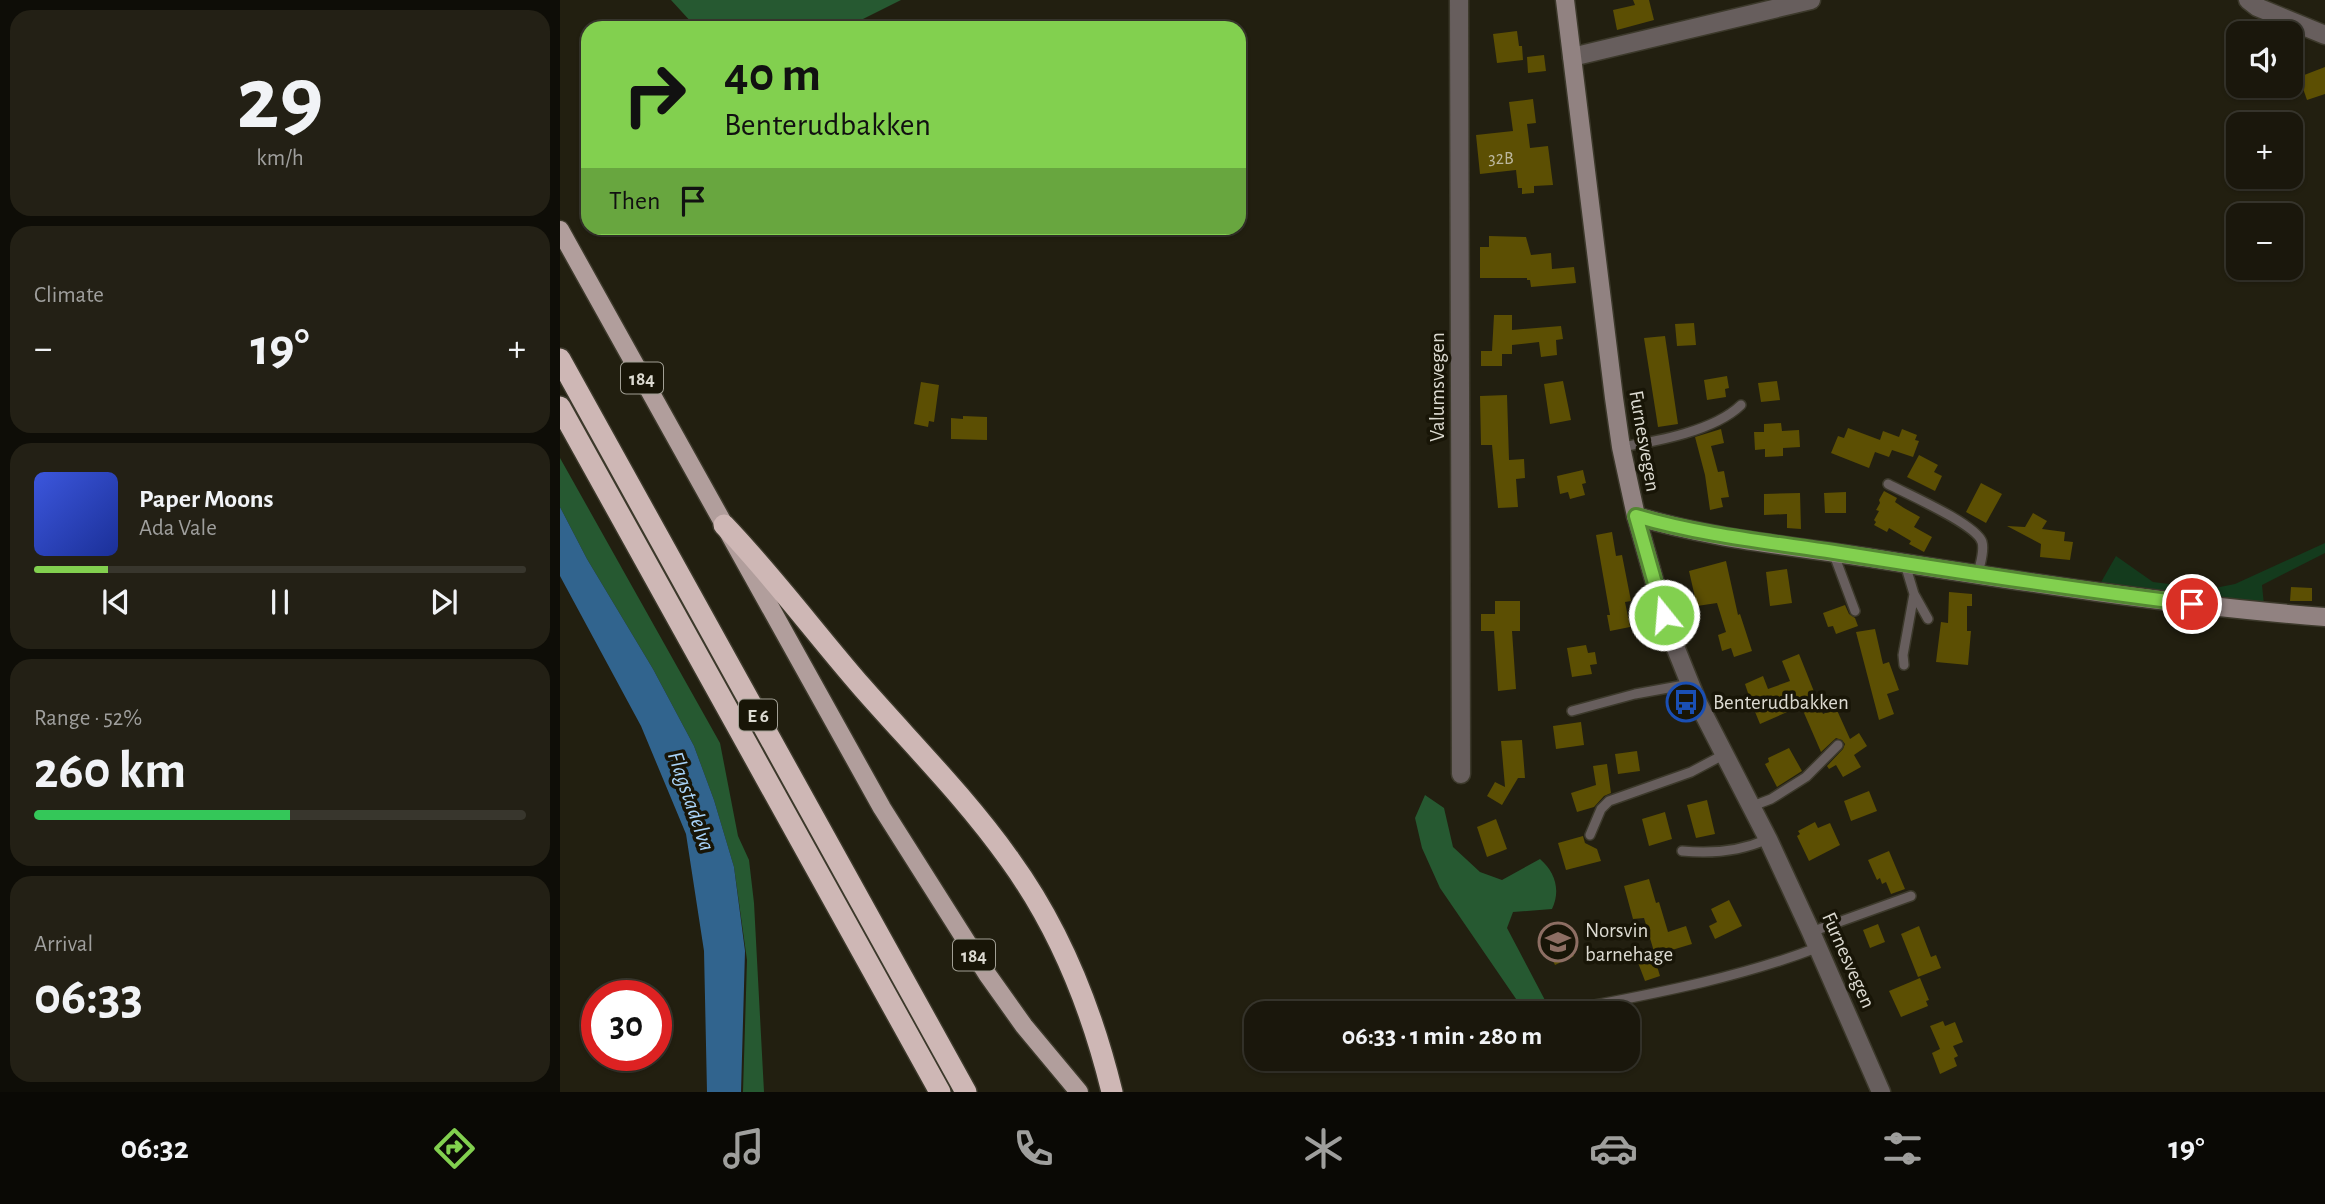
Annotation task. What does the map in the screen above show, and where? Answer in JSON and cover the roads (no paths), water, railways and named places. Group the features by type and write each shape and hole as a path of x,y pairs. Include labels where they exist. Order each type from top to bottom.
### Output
{"highway":[{"name":"E 6","path":"560,359 966,1092"},
{"name":"E 6","path":"560,407 940,1092"},
{"path":"724,525 770,574 842,663 955,791 1011,861 1038,904 1078,984 1112,1092"}],"main road":[{"name":"Furnesvegen","path":"1565,0 1621,447 1636,516"},
{"name":"184","path":"560,230 837,729 917,865 1024,1026 1079,1092"},
{"path":"1636,516 1724,535 1978,575 2192,604 2325,617"}],"street":[{"name":"Valumsvegen","path":"1459,0 1461,774"},
{"path":"1572,57 1754,6 1811,0"},
{"path":"2248,0 2257,7 2325,35"},
{"name":"Furnesvegen","path":"1636,516 1668,629 1690,684 1815,939 1881,1092"}],"lane":[{"path":"1621,447 1661,439 1719,421 1741,405"},
{"path":"1888,484 1953,518 1977,534 1983,544 1978,575"},
{"path":"1833,552 1855,611"},
{"path":"1905,564 1914,594 1928,619"},
{"path":"1903,665 1914,594"},
{"path":"1572,711 1635,694 1690,684"},
{"path":"1750,807 1771,799 1806,778 1838,745"},
{"path":"1590,835 1601,808 1609,801 1691,772 1725,754"},
{"path":"1682,850 1730,850 1751,847 1768,839"},
{"path":"1615,1001 1766,965 1815,939 1911,896"}],"water":[{"name":"Flagstadelva","path":"560,507 694,746 714,800 734,867 745,951 741,1092 707,1092 704,951 686,834 641,726 560,576"}],"place":[{"name":"Benterudbakken","path":"1686,702"},
{"name":"Norsvin barnehage","path":"1558,942"}]}
